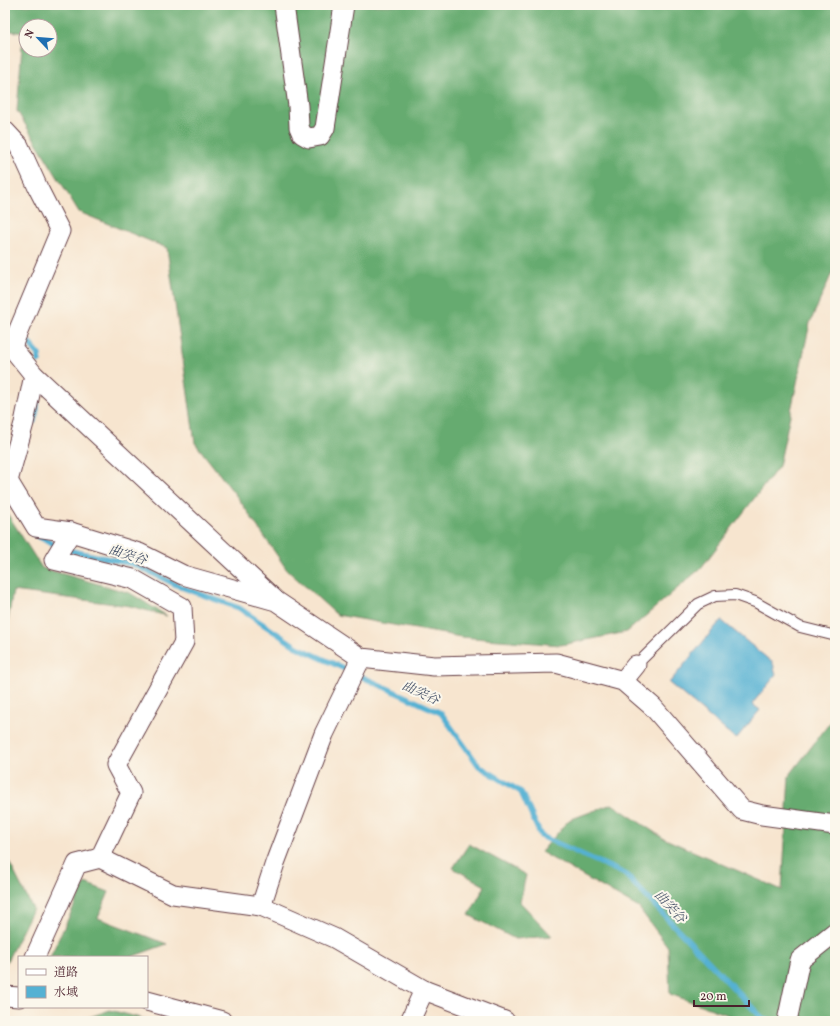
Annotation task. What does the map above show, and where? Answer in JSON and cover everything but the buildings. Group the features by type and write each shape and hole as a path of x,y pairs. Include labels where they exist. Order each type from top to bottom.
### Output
{"street":[{"path":"284,5 298,106 299,127 302,134 309,138 320,136 325,128 344,5"},
{"path":"5,131 19,146 38,188 60,230 8,342 34,375 276,601 360,660 434,666 556,663 623,681 653,707 742,810 762,815 835,825"},
{"path":"34,375 24,423 6,480 36,527 139,553 182,575 276,601"},
{"path":"69,535 54,560 133,579 182,607 184,642 116,765 131,793 100,858"},
{"path":"261,906 275,863 324,734 360,660"},
{"path":"623,681 636,664"},
{"path":"36,956 77,864 100,858 173,894 261,906 334,938 424,990 505,1021"},
{"path":"788,1016 800,960 835,932"},
{"path":"410,1021 424,990"},
{"path":"148,1001 222,1021"}],"lane":[{"path":"636,664 698,604 715,596 736,596 755,602 800,627 832,635 835,634"}],"green space":[{"path":"5,5 835,5 835,266 810,323 779,466 701,568 627,632 561,645 461,637 337,615 287,570 238,498 195,443 167,248 79,212 17,111 21,58 58,58 58,18 18,18 18,32 5,30"},
{"path":"5,510 42,568 130,593 167,616 130,606 13,591 5,638"},
{"path":"835,716 835,1021 745,1021 670,994 668,947 639,908 541,852 569,820 612,804 663,838 782,890 789,776"},
{"path":"469,844 526,875 520,902 552,936 515,939 469,915 485,886 453,868"},
{"path":"5,854 33,909 5,965"},
{"path":"85,883 109,892 98,918 167,944 134,956 50,956"},
{"path":"110,1010 152,1021 78,1021"}],"water":[{"path":"721,620 773,663 776,675 752,704 760,710 736,739 669,683"}],"waterway":[{"name":"曲突谷","path":"29,343 39,355 39,361"},
{"name":"曲突谷","path":"34,421 37,402"},
{"name":"曲突谷","path":"34,534 62,549 133,564 181,587 239,608 297,647 441,713 479,766 521,792 541,836 625,874 764,1020 772,1021"}]}
